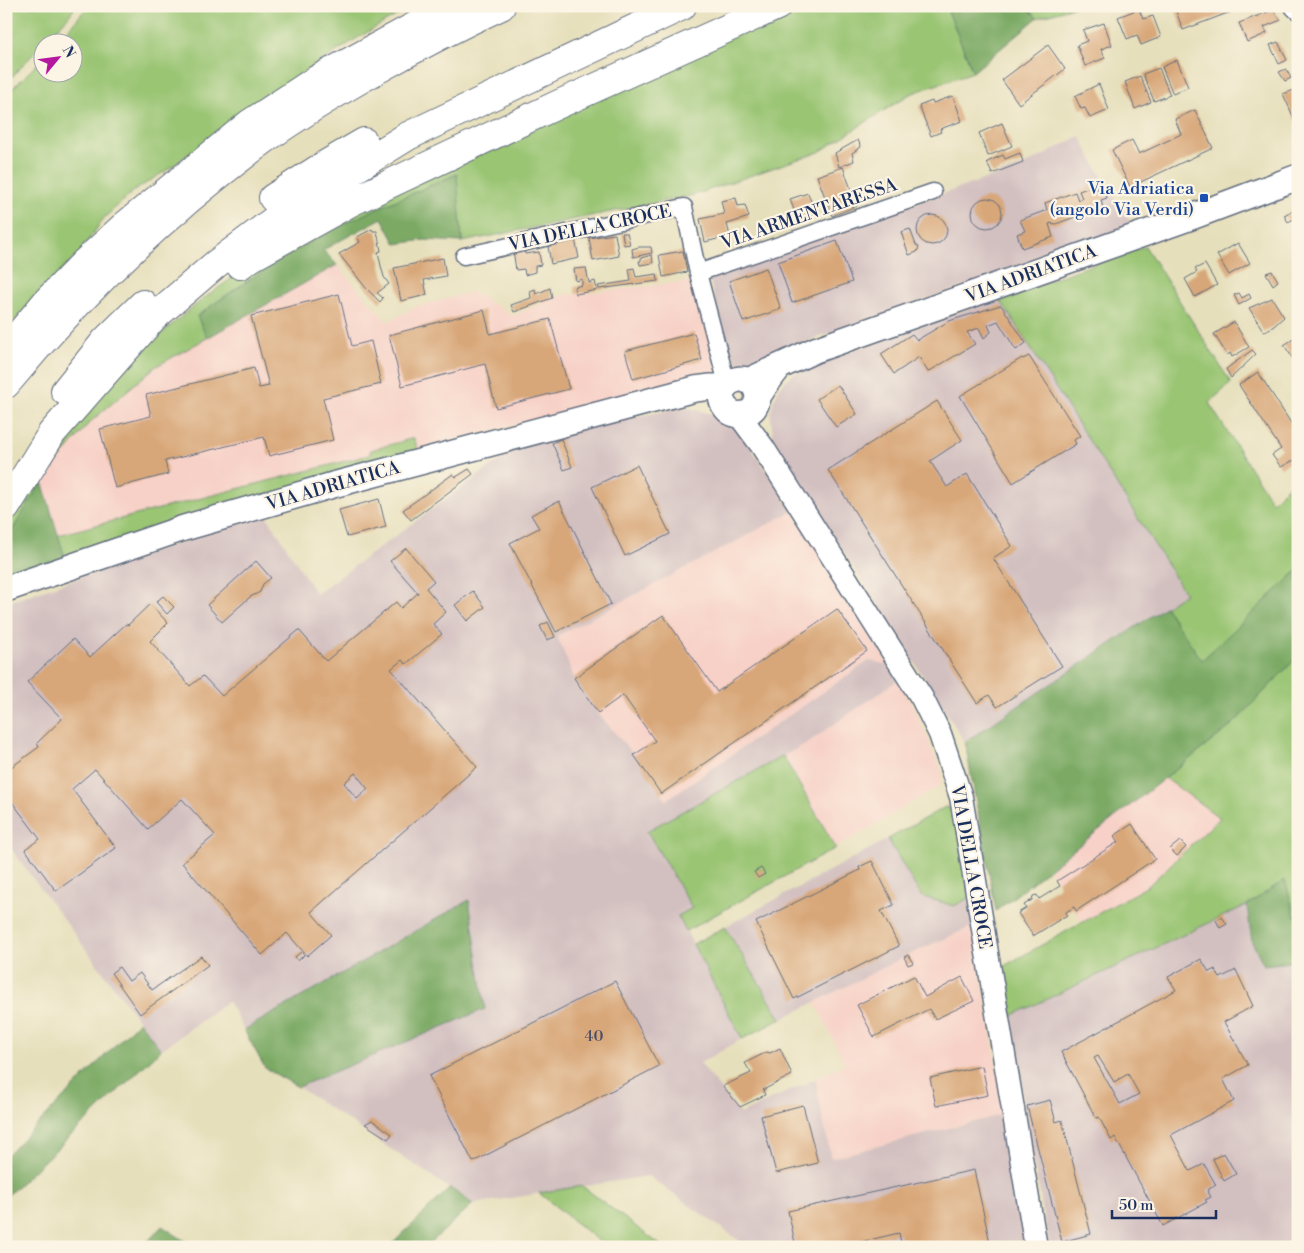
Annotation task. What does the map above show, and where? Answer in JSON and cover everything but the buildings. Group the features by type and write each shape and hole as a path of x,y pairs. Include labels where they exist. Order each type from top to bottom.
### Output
{"highway":[{"path":"6,350 47,301 123,227 249,124 316,80 452,6"},
{"path":"6,384 31,354 109,271 215,178 265,139 336,93 447,31 501,6"},
{"path":"6,475 42,419 106,340 188,264 276,196 402,120 647,6"},
{"path":"6,506 52,433 154,317 216,264 285,212 408,136 682,6"},
{"path":"116,360 202,292 252,257 351,202 557,105 777,6"}],"main road":[{"name":"VIA ADRIATICA","path":"6,589 184,528 333,485 664,397 710,387 740,397 781,365 836,343 1194,216 1292,177"},
{"name":"VIA DELLA CROCE","path":"740,397 762,446 922,698 940,734 961,797 1036,1247"}],"street":[{"name":"VIA ARMENTARESSA","path":"698,273 933,192"},
{"name":"VIA DELLA CROCE","path":"464,256 684,208 698,273 740,397"}],"shaded area":[{"path":"1080,136 1104,181 1133,226 741,365 728,353 709,276 1025,165"},
{"path":"337,265 387,322 415,307 473,292 513,316 559,296 694,281 717,373 418,450 414,438 371,450 369,455 58,535 42,481 89,423 155,367"},
{"path":"999,298 1185,594 965,742 782,455 774,441 770,413 779,389 788,378 804,368"},
{"path":"678,408 690,408 718,416 730,423 741,433 793,511 557,636 574,678 598,713 634,755 666,800 869,661 889,665 898,680 807,743 647,831 692,909 679,917 693,944 888,839 921,896 969,898 973,926 908,955 742,1039 700,1063 740,1114 815,1079 831,1158 1005,1114 1028,1247 748,1247 648,1176 473,1204 298,1087 485,1009 469,900 244,1030 228,1001 161,1050 6,842 6,603 265,513 316,594 527,440"},
{"path":"793,511 889,665 869,661 666,800 634,755 598,713 574,678 557,636"},
{"path":"898,680 916,712 942,773 941,785 836,848 783,756 807,743"},
{"path":"1165,778 1220,818 1148,886 1083,922 1049,869"},
{"path":"1247,905 1252,942 1264,965 1298,961 1298,1247 1050,1247 1028,1133 1011,1016"},
{"path":"973,926 1005,1114 831,1158 815,1079 845,1064 815,1002 908,955"}],"green space":[{"path":"6,6 76,6 54,32 32,32 32,55 6,83"},
{"path":"88,6 413,6 359,37 283,86 173,166 134,191 104,218 81,251 6,330 6,95 32,69 32,82 82,82 82,32 66,32"},
{"path":"793,6 893,6 900,9 906,6 946,6 973,72 910,94 819,152 694,195 462,242 456,174 351,221 301,247 241,285 197,316 207,338 155,367 89,423 42,481 6,541 6,523 50,456 107,384 152,341 203,299 240,272 357,207"},
{"path":"946,6 1026,6 1037,18 973,72"},
{"path":"1026,6 1076,6 1037,18"},
{"path":"457,174 462,242 424,240 396,244 382,218 323,250 337,265 207,338 197,316 255,276 332,230"},
{"path":"1145,246 1231,383 1209,403 1272,502 1290,484 1298,492 1298,570 1202,661 1165,607 1185,593 999,298"},
{"path":"414,438 418,450 65,558 58,535 369,455 371,450"},
{"path":"42,481 65,558 6,577 6,541"},
{"path":"1298,570 1298,656 1231,726 996,911 965,742 1165,607 1202,660"},
{"path":"1298,656 1298,915 1295,916 1285,880 1247,905 1011,1016 1004,966 1148,886 1220,818 1165,778 1231,726"},
{"path":"783,756 836,848 686,931 678,916 692,908 647,831"},
{"path":"945,807 955,809 969,898 954,906 921,896 888,839"},
{"path":"1285,880 1295,916 1298,915 1298,961 1264,965 1252,942 1247,905"},
{"path":"469,900 485,1009 298,1087 265,1068 244,1030"},
{"path":"725,927 781,1019 742,1039 693,944"},
{"path":"139,1021 161,1050 6,1197 6,1156"},
{"path":"582,1186 663,1247 606,1247 539,1193"},
{"path":"450,1188 473,1204 426,1247 389,1247"},
{"path":"162,1226 194,1247 143,1247"}],"place":[{"name":"Via Adriatica (angolo Via Verdi)","path":"1204,198"}]}
